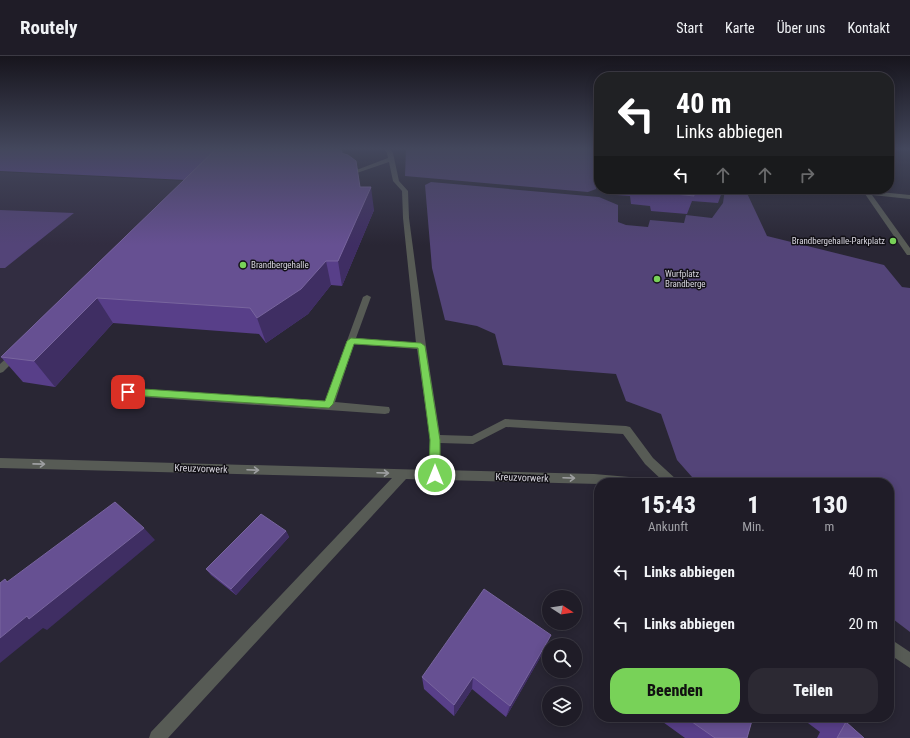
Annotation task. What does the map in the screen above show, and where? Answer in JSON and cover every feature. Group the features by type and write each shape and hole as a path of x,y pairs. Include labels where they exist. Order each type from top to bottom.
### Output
{"street":[{"path":"396,181 405,191 406,218 421,346 435,440 435,475"},
{"path":"868,194 910,253"},
{"path":"878,194 910,197"},
{"path":"329,404 367,297"},
{"path":"351,341 421,346"},
{"path":"0,370 23,347"},
{"path":"128,392 329,404 385,410"},
{"path":"435,440 473,440 505,423 626,430 649,462 667,478"},
{"name":"Kreuzvorwerk","path":"0,463 594,479"},
{"path":"157,738 403,474"},
{"path":"894,649 910,661"}],"shaded area":[{"path":"0,181 187,181 0,365"},
{"path":"460,181 594,181 594,190 588,192"},
{"path":"431,182 599,197 618,205 618,222 626,225 648,227 650,220 684,223 686,215 712,218 723,203 724,194 747,194 767,236 884,265 902,287 910,288 910,632 894,620 894,478 694,478 677,460 661,414 626,401 616,374 503,365 495,334 477,326 445,320 432,268 425,185"},
{"path":"0,210 74,213 5,268 0,268"}],"building":[{"name":"Brandbergehalle","path":"183,181 359,181 360,187 371,187 338,261 326,261 301,289 257,318 250,308 97,298 34,361 1,357"},
{"path":"675,194 693,194 694,196"},
{"path":"115,502 144,528 29,619 27,616 0,638 0,583 5,579 7,582"},
{"path":"261,514 286,531 231,589 206,569"},
{"path":"484,589 551,635 549,638 542,638 542,651 510,706 473,677 454,705 422,677"},
{"path":"692,722 752,722 747,738 715,738"},
{"path":"846,722 864,738 837,738"}],"place":[{"name":"Brandbergehalle-Parkplatz","path":"893,241"},
{"name":"Brandbergehalle","path":"243,265"},
{"name":"Wurfplatz Brandberge","path":"657,279"}],"route":[{"path":"128,392 329,404 351,341 421,346 435,440 435,475"}]}
